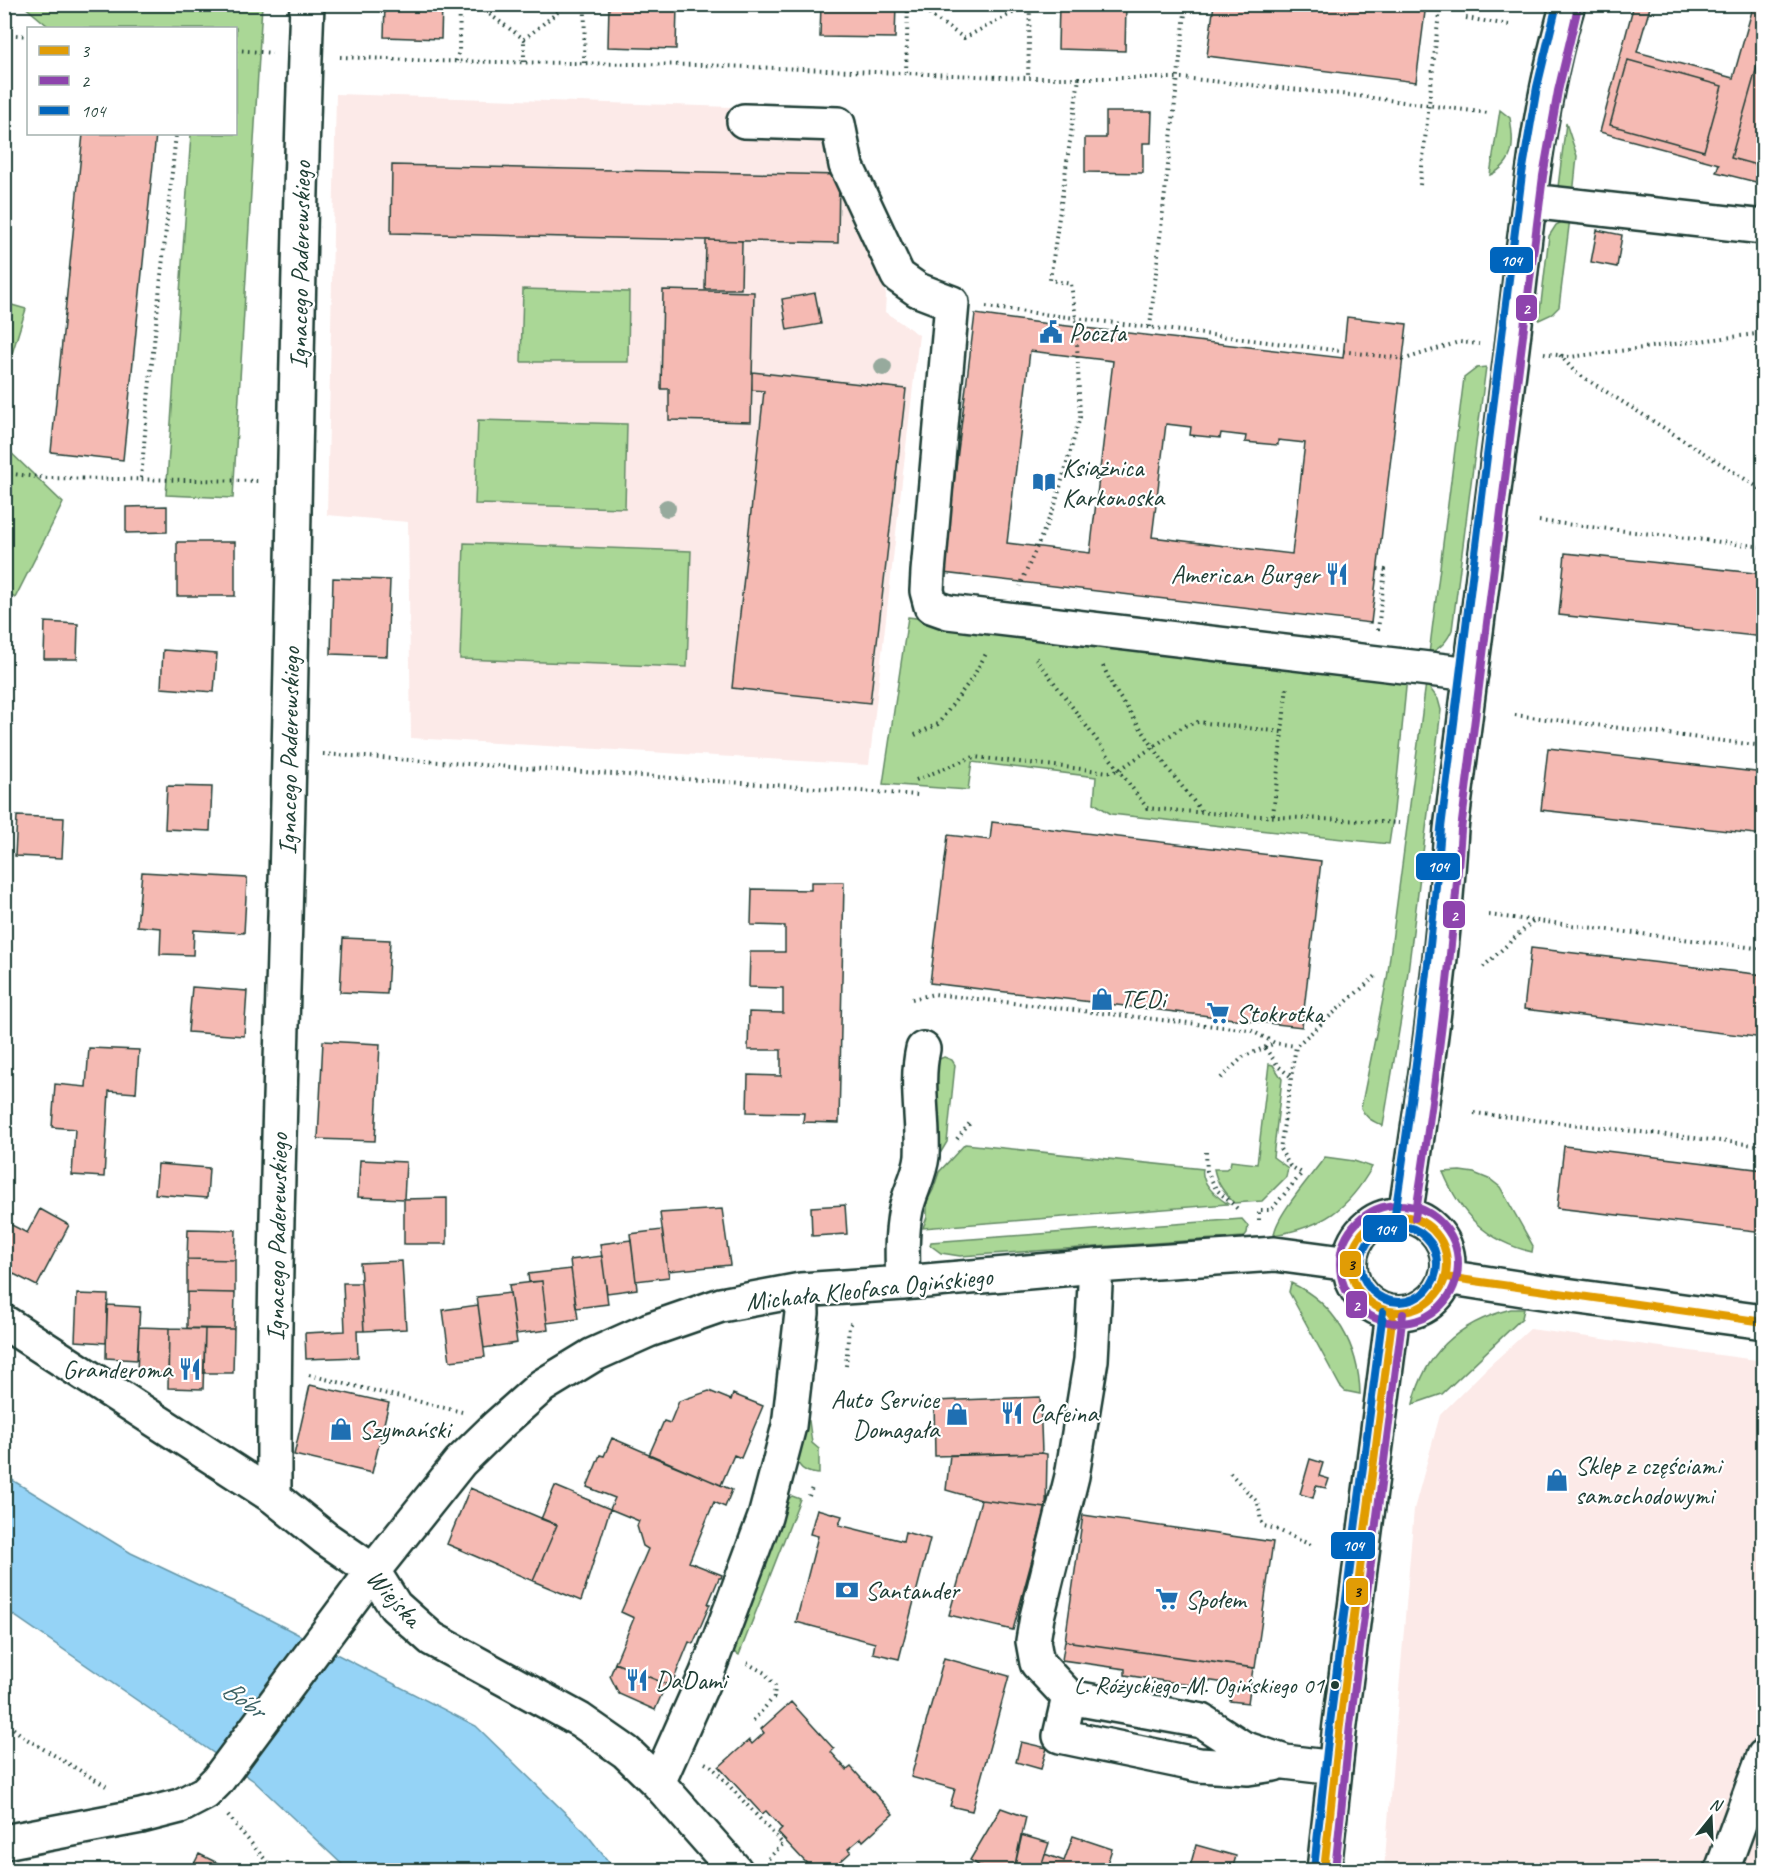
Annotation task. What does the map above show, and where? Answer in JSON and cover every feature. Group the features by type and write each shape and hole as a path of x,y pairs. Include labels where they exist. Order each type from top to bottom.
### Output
{"street":[{"name":"Ignacego Paderewskiego","path":"274,1497 273,1368 307,4"},
{"path":"1405,1216 1436,999 1446,909 1451,829 1530,201 1547,85 1568,4"},
{"path":"744,121 838,124 846,165 898,276 918,290 952,303 927,591 931,606 948,612 1471,674"},
{"path":"1530,201 1764,227"},
{"path":"903,1283 902,1238 906,1208 922,1156 919,1065 923,1049"},
{"path":"1405,1216 1421,1220 1434,1230 1444,1244 1448,1260 1442,1288 1427,1305 1405,1313 1393,1313 1371,1304 1362,1296 1356,1286 1350,1264 1355,1244 1367,1227 1384,1218 1405,1216"},
{"name":"Michała Kleofasa Ogińskiego","path":"4,1842 141,1816 180,1806 205,1793 217,1781 373,1571 460,1462 496,1426 542,1386 593,1355 650,1330 721,1305 801,1290 1275,1254 1350,1264"},
{"path":"1096,1266 1091,1360 1076,1455 1037,1617 1033,1641 1037,1663 1069,1696 1202,1721 1244,1748 1285,1762 1335,1768"},
{"path":"1446,1276 1543,1292 1764,1322"},
{"path":"658,1783 716,1648 765,1517 789,1426 802,1313 801,1290"},
{"path":"1324,1870 1393,1313"},
{"name":"Wiejska","path":"4,1322 274,1497 325,1538 373,1571 394,1606 432,1639 580,1720 626,1752 658,1783 735,1870"},
{"path":"1069,1696 1060,1736 1199,1764 1248,1768 1285,1762"},
{"path":"1722,1870 1764,1756"}],"path":[{"path":"456,61 459,51 460,4"},
{"path":"475,4 524,39"},
{"path":"524,39 568,4"},
{"path":"584,63 585,4"},
{"path":"906,74 908,4"},
{"path":"914,4 964,38 1030,4 1028,78"},
{"path":"1150,327 1186,4"},
{"path":"1420,185 1440,4"},
{"path":"1466,18 1509,25"},
{"path":"4,34 27,36"},
{"path":"524,39 524,62"},
{"path":"305,56 700,65 1028,78 1177,78 1350,95 1488,113"},
{"path":"915,735 938,724 973,677 1007,619 1055,505 1080,417 1076,318 1071,284 1050,280 1079,78"},
{"path":"141,478 176,135"},
{"path":"952,303 1405,359 1459,342 1489,345"},
{"path":"1535,352 1570,357 1764,333"},
{"path":"1560,355 1575,372 1764,491"},
{"path":"4,472 47,478 294,482"},
{"path":"1539,521 1764,547"},
{"path":"1378,569 1385,570 1379,621"},
{"path":"1007,619 1147,808 1399,823"},
{"path":"1084,628 1114,689 1169,771 1204,813"},
{"path":"1273,815 1290,652"},
{"path":"1515,715 1764,746"},
{"path":"916,780 975,757 1109,772 1119,770 1184,726 1197,722 1282,732"},
{"path":"290,751 918,795"},
{"path":"1490,915 1764,949"},
{"path":"1483,967 1533,921"},
{"path":"1260,1227 1259,1210 1271,1210 1302,1173 1290,1166 1280,1149 1296,1046 1377,975"},
{"path":"912,999 934,994 1250,1030 1275,1042 1296,1046"},
{"path":"1221,1078 1243,1057 1275,1042"},
{"path":"1265,1048 1278,1066 1290,1077"},
{"path":"1474,1113 1764,1146"},
{"path":"1206,1152 1207,1171 1216,1189 1240,1211"},
{"path":"846,1366 849,1326 860,1314"},
{"path":"273,1368 462,1412"},
{"path":"1230,1473 1258,1503 1264,1526 1311,1545"},
{"path":"716,1648 765,1673 775,1686 774,1697 751,1723"},
{"path":"4,1721 25,1738 111,1790 141,1816"},
{"path":"675,1747 711,1766 783,1844"},
{"path":"227,1814 274,1870"}],"shaded area":[{"path":"336,94 821,110 832,154 886,294 885,312 919,335 869,765 411,738 408,522 327,515"},
{"path":"1530,1329 1763,1361 1763,1870 1384,1870 1414,1509 1440,1415"}],"green space":[{"path":"23,5 262,5 233,498 166,495 191,135 237,135 237,27 48,26"},
{"path":"1500,110 1510,118 1511,151 1505,164 1490,175"},
{"path":"1566,123 1577,156 1573,195 1559,191 1558,187"},
{"path":"1570,218 1559,307 1552,314 1539,320 1549,236 1556,225"},
{"path":"523,289 629,292 628,362 521,362"},
{"path":"4,303 26,309 5,376"},
{"path":"1486,367 1452,630 1443,644 1429,654 1464,378 1477,368"},
{"path":"478,420 627,424 625,508 475,504"},
{"path":"4,446 63,503 15,598 5,590"},
{"path":"464,543 691,551 687,667 460,659"},
{"path":"908,617 1407,677 1389,844 1111,814 1094,803 1096,777 972,762 968,790 883,784"},
{"path":"1426,683 1438,699 1441,710 1405,995 1383,1126 1368,1117 1361,1108 1387,979"},
{"path":"944,1057 952,1060 955,1065 947,1142 938,1157 935,1064 937,1060"},
{"path":"1269,1064 1273,1065 1282,1079 1273,1157 1288,1168 1286,1177 1262,1201 1234,1203 1221,1188 1214,1169 1226,1169 1230,1166 1231,1161 1257,1164"},
{"path":"965,1144 1203,1169 1204,1179 1214,1194 1228,1204 923,1228 927,1217 927,1201 939,1172"},
{"path":"1325,1157 1354,1161 1372,1167 1353,1195 1332,1214 1306,1227 1274,1235 1288,1206"},
{"path":"1443,1172 1474,1173 1491,1180 1500,1187 1533,1246 1532,1252 1501,1241 1477,1224 1467,1213"},
{"path":"1242,1219 1248,1226 1244,1237 960,1256 941,1253 930,1245 931,1242"},
{"path":"1291,1283 1320,1302 1342,1328 1355,1359 1360,1394 1345,1391 1340,1386 1289,1292"},
{"path":"1511,1309 1524,1309 1522,1318 1442,1394 1413,1404 1426,1369 1448,1342 1476,1322"},
{"path":"799,1419 809,1421 812,1443 819,1449 819,1474 802,1468 798,1462 796,1447"},
{"path":"792,1496 800,1499 739,1655 728,1649 784,1503"}],"water":[{"name":"Bóbr","path":"4,1475 131,1553 249,1609 476,1726 585,1832 615,1870 348,1870 254,1781 5,1609"}],"building":[{"path":"385,4 442,4 441,39 384,37"},
{"path":"609,4 677,4 676,49 608,47"},
{"path":"821,4 896,4 895,38 820,37"},
{"path":"1059,4 1126,4 1125,51 1058,49"},
{"path":"1214,4 1426,4 1416,82 1207,56"},
{"path":"1634,4 1651,4 1637,52 1733,78 1754,4 1764,4 1764,42 1731,158 1764,167 1764,184 1716,172 1719,164 1600,132","holes":["1628,60 1722,86 1704,151 1610,125"]},
{"path":"1764,42 1764,167 1731,158"},
{"path":"1628,60 1722,86 1704,151 1610,125"},
{"path":"1106,112 1152,112 1151,143 1143,143 1143,173 1085,172 1085,138 1106,138"},
{"path":"83,135 156,135 123,460 51,452"},
{"path":"392,165 839,175 838,243 391,233"},
{"path":"1597,230 1622,235 1617,267 1591,262"},
{"path":"706,240 742,241 741,289 705,289"},
{"path":"663,290 754,292 751,422 669,420 669,389 661,389"},
{"path":"815,293 821,324 787,330 782,299"},
{"path":"975,314 1343,358 1347,317 1407,324 1371,623 943,573","holes":["1030,351 1113,361 1090,553 1007,543","1166,424 1191,427 1190,435 1220,438 1221,433 1246,436 1245,442 1278,445 1278,440 1305,443 1292,554 1152,537"]},
{"path":"752,372 906,389 870,703 732,688 764,391 752,390"},
{"path":"167,506 167,532 126,533 126,507"},
{"path":"177,542 235,542 235,596 177,596"},
{"path":"1565,553 1764,574 1764,637 1559,615"},
{"path":"333,578 390,580 387,656 331,654"},
{"path":"45,622 78,624 77,659 44,659"},
{"path":"163,650 217,654 214,692 161,688"},
{"path":"1548,748 1764,773 1764,835 1541,810"},
{"path":"167,786 212,787 210,831 165,829"},
{"path":"17,816 64,818 62,858 15,856"},
{"path":"992,822 1321,861 1302,1027 930,983 948,835 990,840"},
{"path":"142,872 247,878 244,933 194,930 193,955 160,954 161,928 137,926"},
{"path":"811,882 844,882 839,1123 803,1122 804,1113 747,1112 748,1075 781,1076 781,1050 748,1050 749,1012 783,1013 783,988 749,987 750,952 785,952 785,926 751,925 752,889 811,890"},
{"path":"343,938 390,940 387,994 340,992"},
{"path":"1531,948 1764,975 1764,1038 1524,1009"},
{"path":"192,987 247,991 244,1036 188,1032"},
{"path":"323,1041 380,1044 375,1141 318,1139"},
{"path":"89,1048 139,1050 136,1093 109,1091 104,1177 72,1175 75,1129 52,1127 55,1084 86,1087"},
{"path":"1564,1146 1764,1170 1764,1232 1557,1208"},
{"path":"360,1160 406,1162 404,1199 358,1197"},
{"path":"158,1164 209,1168 207,1198 155,1194"},
{"path":"447,1198 447,1244 404,1244 404,1199"},
{"path":"845,1205 847,1234 812,1236 811,1207"},
{"path":"40,1209 69,1225 37,1286 4,1269 4,1221 27,1233"},
{"path":"722,1209 730,1265 668,1271 660,1213"},
{"path":"188,1229 236,1230 235,1260 187,1259"},
{"path":"662,1230 669,1277 636,1281 630,1234"},
{"path":"631,1240 637,1289 607,1293 600,1244"},
{"path":"602,1256 608,1304 576,1308 570,1260"},
{"path":"187,1259 235,1260 235,1293 187,1292"},
{"path":"402,1261 406,1329 364,1331 360,1263"},
{"path":"571,1269 578,1319 547,1323 542,1281 529,1282 528,1274"},
{"path":"542,1281 548,1330 516,1334 509,1285"},
{"path":"343,1283 361,1283 364,1331 357,1331 358,1357 306,1359 305,1333 345,1331"},
{"path":"187,1292 235,1293 234,1329 187,1328"},
{"path":"510,1293 517,1343 484,1348 477,1297"},
{"path":"77,1294 108,1295 106,1343 75,1341"},
{"path":"107,1305 140,1307 137,1360 106,1358"},
{"path":"478,1305 485,1357 450,1361 443,1310"},
{"path":"139,1327 169,1328 168,1374 137,1372"},
{"path":"169,1328 205,1329 203,1389 168,1388"},
{"path":"205,1329 234,1329 233,1373 204,1373"},
{"name":"Szymański","path":"310,1385 389,1403 372,1473 294,1455"},
{"path":"709,1391 731,1400 733,1394 763,1406 741,1458 734,1455 721,1485 649,1455 664,1421 670,1423 679,1401"},
{"path":"1040,1397 1042,1453 935,1456 934,1401"},
{"path":"612,1438 732,1490 725,1507 714,1502 689,1562 722,1575 693,1644 689,1642 671,1686 615,1663 634,1618 621,1612 648,1549 643,1546 637,1526 639,1521 610,1509 615,1498 587,1487 600,1455 604,1456"},
{"path":"1047,1454 1046,1508 981,1500 946,1490 950,1455"},
{"path":"1310,1459 1323,1463 1319,1476 1329,1479 1326,1488 1316,1486 1313,1498 1300,1494"},
{"path":"555,1486 610,1509 581,1601 533,1581 557,1525 541,1519"},
{"path":"470,1488 557,1525 533,1581 447,1544"},
{"path":"981,1500 1046,1508 1013,1630 949,1615"},
{"path":"817,1509 842,1516 839,1525 903,1541 905,1532 930,1539 899,1659 873,1653 875,1643 796,1622 818,1536 810,1534"},
{"path":"1083,1515 1273,1542 1255,1668 1065,1641"},
{"path":"1065,1641 1253,1668 1248,1703 1230,1701 1232,1684 1192,1678 1191,1685 1125,1675 1125,1669 1062,1660"},
{"path":"944,1658 1009,1676 972,1811 950,1806 955,1789 911,1777"},
{"path":"615,1663 666,1684 655,1710 619,1694 610,1676"},
{"path":"791,1702 834,1749 831,1752 847,1770 851,1767 893,1814 863,1841 861,1838 848,1849 851,1852 831,1870 813,1870 778,1833 782,1829 766,1811 762,1814 719,1767 749,1740 752,1744 764,1733 761,1729"},
{"path":"1021,1742 1047,1748 1041,1769 1016,1762"},
{"path":"1001,1808 1026,1817 1014,1870 986,1870 970,1860"},
{"path":"1021,1835 1049,1843 1040,1870 1014,1870"},
{"path":"1073,1836 1112,1849 1105,1870 1040,1870 1045,1854 1064,1861"},
{"path":"1196,1845 1236,1856 1232,1870 1189,1870"},
{"path":"199,1854 232,1870 191,1870"}],"transit line":[{"name":"104","path":"1395,1214 1421,1021 1441,828 1522,174 1537,87 1557,4"},
{"name":"2","path":"1415,1218 1442,1024 1461,830 1543,176 1558,91 1578,7"},
{"name":"2","path":"1399,1205 1422,1210 1441,1222 1453,1241 1458,1264 1453,1287 1441,1306 1422,1318 1399,1323 1376,1318 1357,1306 1345,1287 1340,1264 1345,1241 1357,1222 1376,1210 1399,1205"},
{"name":"3","path":"1390,1216 1408,1216 1426,1224 1439,1237 1447,1255 1447,1264 1444,1283 1426,1304 1408,1312 1390,1312 1372,1304 1359,1291 1351,1273 1351,1255 1359,1237 1372,1224 1390,1216"},
{"name":"104","path":"1399,1226 1414,1229 1426,1237 1434,1249 1437,1264 1434,1279 1426,1291 1414,1299 1399,1302 1384,1299 1372,1291 1364,1279 1361,1264 1364,1249 1372,1237 1384,1229 1399,1226"},
{"name":"3","path":"1446,1277 1764,1322"},
{"name":"104","path":"1314,1869 1330,1723 1383,1312"},
{"name":"3","path":"1324,1870 1340,1724 1393,1313"},
{"name":"2","path":"1335,1870 1350,1725 1403,1314"}],"place":[{"name":"Poczta","path":"1051,332"},
{"name":"Książnica Karkonoska","path":"1044,482"},
{"name":"American Burger","path":"1337,574"},
{"name":"TEDi","path":"1102,999"},
{"name":"Stokrotka","path":"1218,1013"},
{"name":"Granderoma","path":"190,1369"},
{"name":"Cafeina","path":"1012,1413"},
{"name":"Auto Service Domagała","path":"957,1414"},
{"name":"Szymański","path":"341,1429"},
{"name":"Sklep z częściami samochodowymi","path":"1557,1480"},
{"name":"Santander","path":"847,1590"},
{"name":"Społem","path":"1167,1599"},
{"name":"DaDami","path":"637,1680"},
{"name":"L. Różyckiego-M. Ogińskiego 01","path":"1335,1685"}]}
